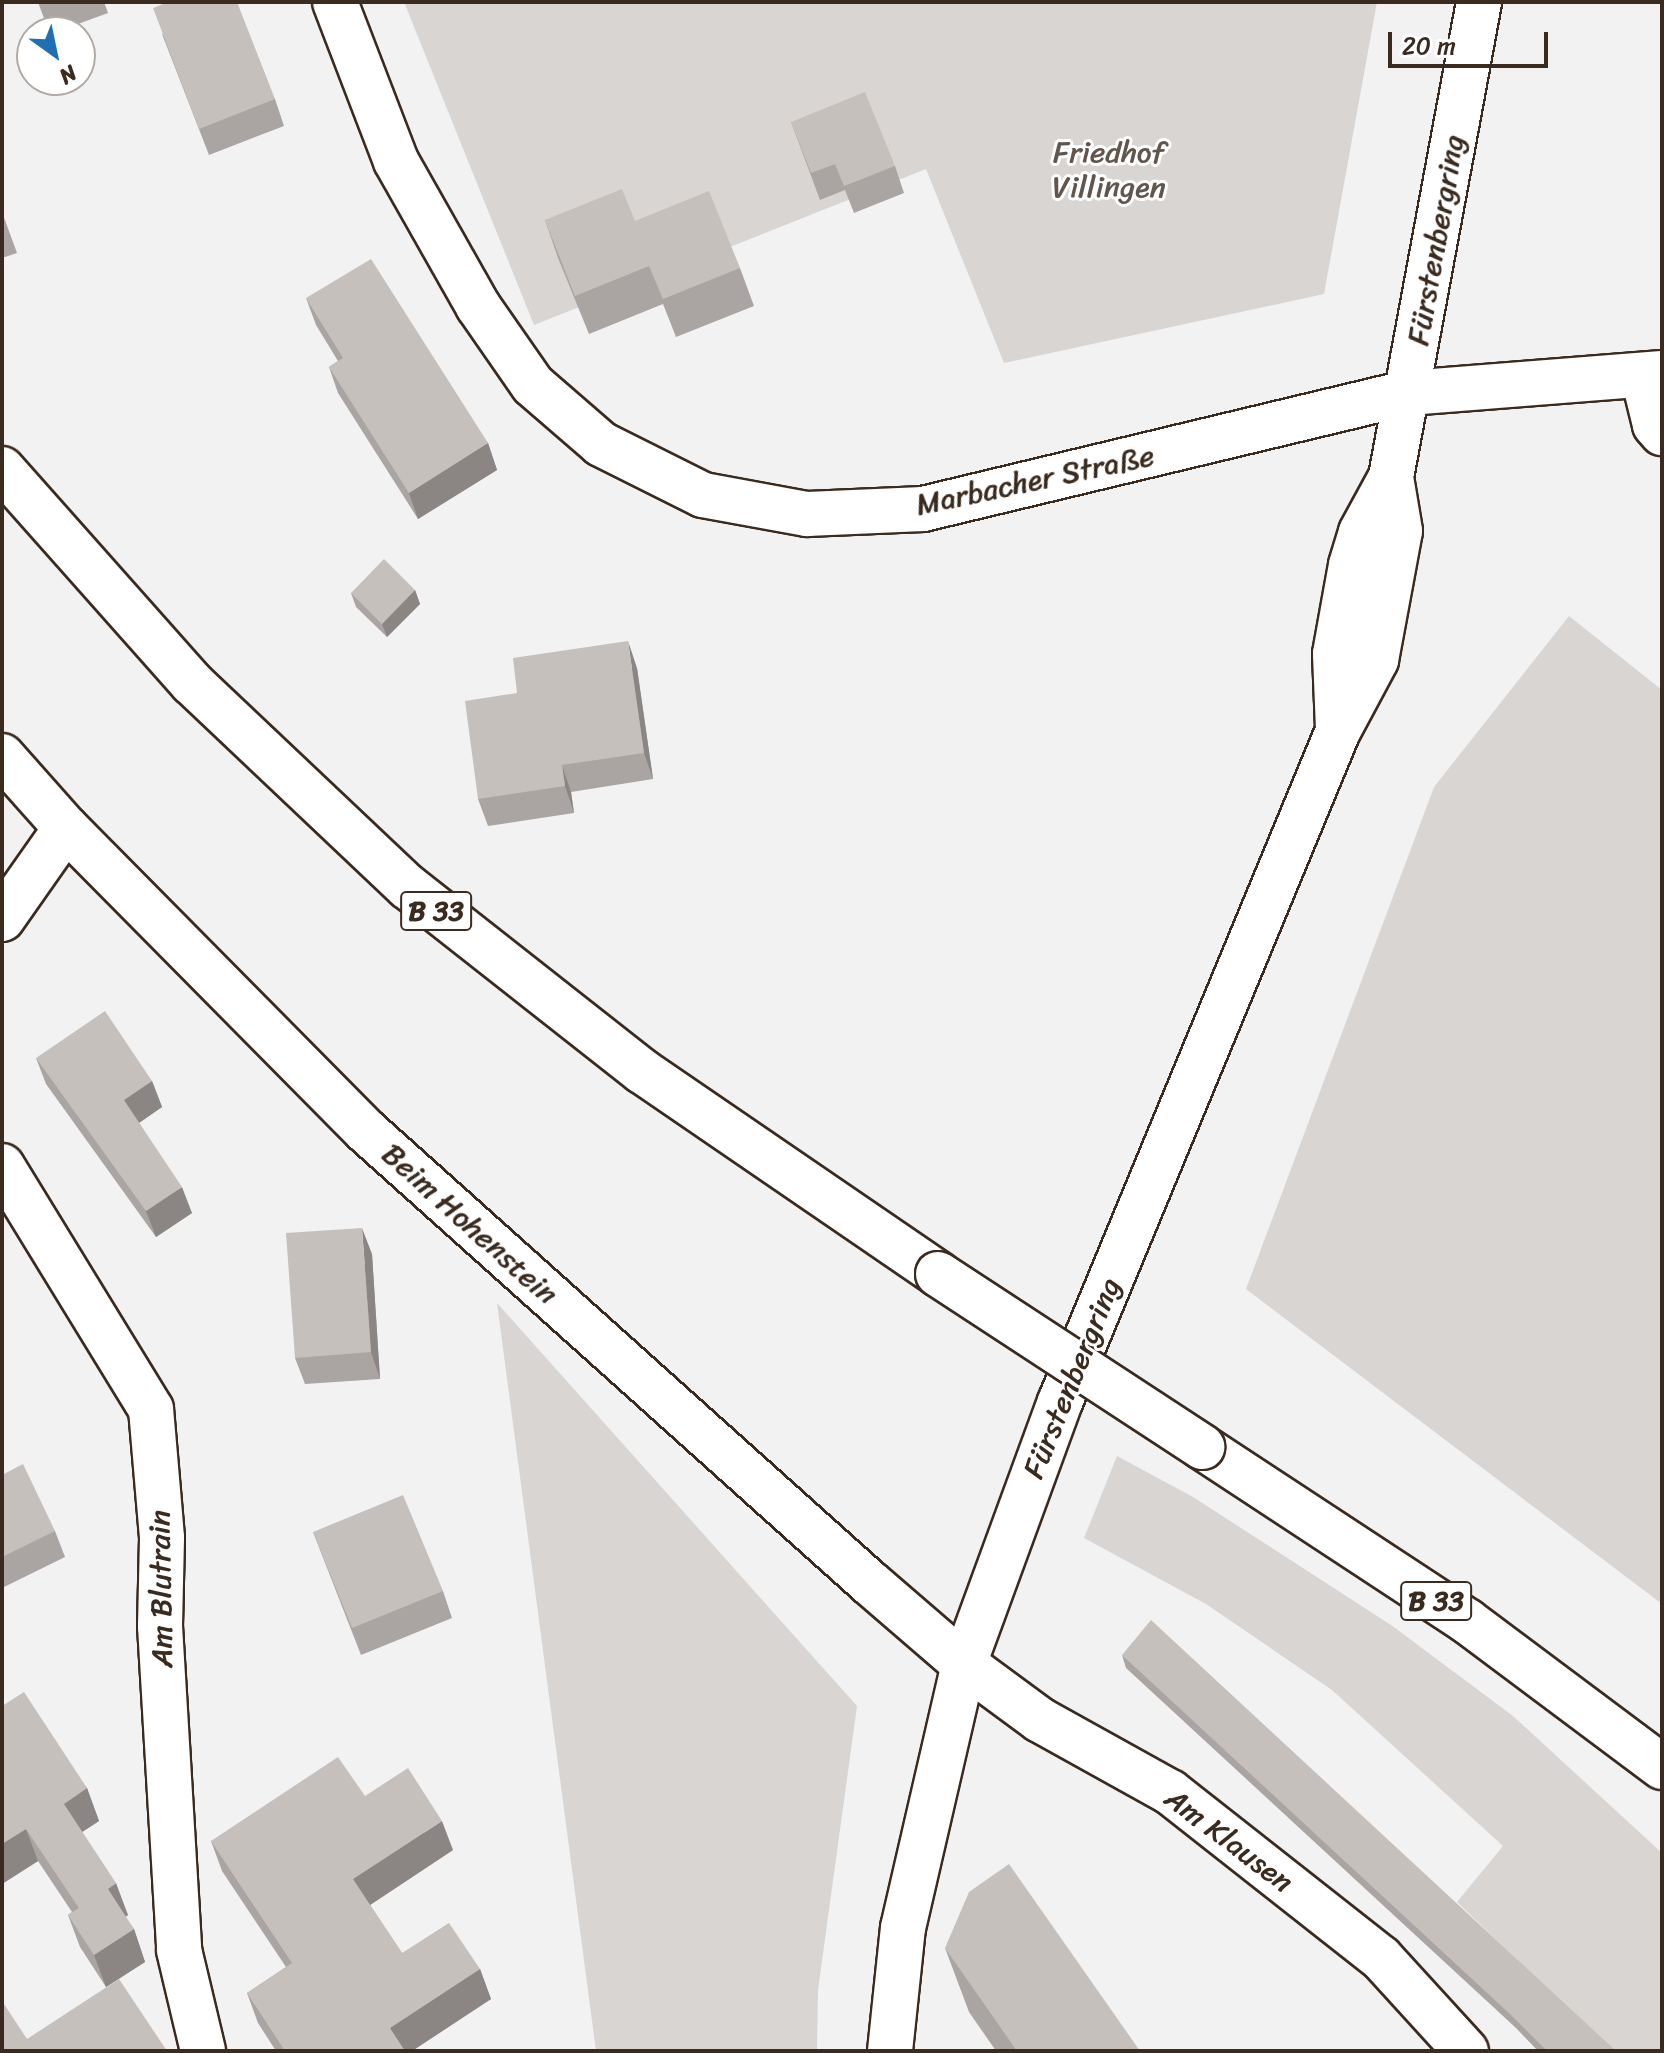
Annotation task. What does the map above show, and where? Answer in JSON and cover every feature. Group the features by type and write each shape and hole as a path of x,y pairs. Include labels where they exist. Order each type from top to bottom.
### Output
{"street":[{"name":"Marbacher Straße","path":"335,2 396,161 478,306 533,385 601,444 703,495 807,514 923,509 1408,393 1653,375"},
{"name":"Fürstenbergring","path":"890,2051 903,1928 964,1664 1060,1402 1338,731 1335,654 1351,565 1361,532 1391,477 1479,2"},
{"path":"1653,375 1655,425 1662,433"},
{"name":"B 33","path":"2,469 192,683 408,887 642,1071 938,1274 1467,1621 1662,1767"},
{"name":"Beim Hohenstein","path":"2,756 66,828 366,1131 964,1664"},
{"path":"2,919 66,828"},
{"name":"Am Blutrain","path":"2,1166 151,1409 162,1538 160,1626 179,1950 203,2051"},
{"name":"Am Klausen","path":"964,1664 1040,1720 1170,1792 1381,1958 1466,2051"}],"green space":[{"name":"Friedhof Villingen","path":"404,2 1377,2 1324,294 1004,363 926,169 534,325"},
{"path":"1569,616 1662,690 1662,1604 1246,1289 1434,787"},
{"path":"497,1303 857,1706 818,1990 817,2051 596,2051"},
{"path":"1117,1456 1193,1497 1391,1625 1513,1716 1662,1853 1662,2051 1612,2051 1457,1902 1503,1846 1332,1690 1206,1604 1084,1538"}],"building":[{"path":"168,2 237,2 275,99 199,129 153,8"},
{"path":"865,92 895,166 844,186 835,164 811,173 791,122"},
{"path":"622,189 635,221 709,191 740,268 663,299 649,266 575,296 545,220"},
{"path":"371,259 488,443 409,493 329,367 343,358 306,298"},
{"path":"384,559 415,590 382,624 351,593"},
{"path":"628,641 644,753 562,765 565,786 478,799 465,701 517,693 513,658"},
{"path":"105,1011 152,1081 124,1100 182,1187 146,1211 36,1058"},
{"path":"362,1228 371,1352 295,1358 286,1233"},
{"path":"23,1464 55,1531 2,1557 2,1475"},
{"path":"403,1495 443,1591 352,1628 313,1532"},
{"path":"1151,1620 1616,2051 1547,2051 1122,1655"},
{"path":"24,1692 87,1788 64,1804 116,1883 108,1889 134,1929 94,1955 68,1915 79,1908 26,1829 2,1844 2,1706"},
{"path":"338,1757 365,1796 408,1768 442,1821 353,1879 402,1953 449,1923 480,1969 390,2028 405,2051 285,2051 247,1993 292,1963 211,1841"},
{"path":"1009,1864 1140,2051 1017,2051 945,1948 969,1892"},
{"path":"119,1979 167,2051 2,2051 2,2001 27,2039"}]}
